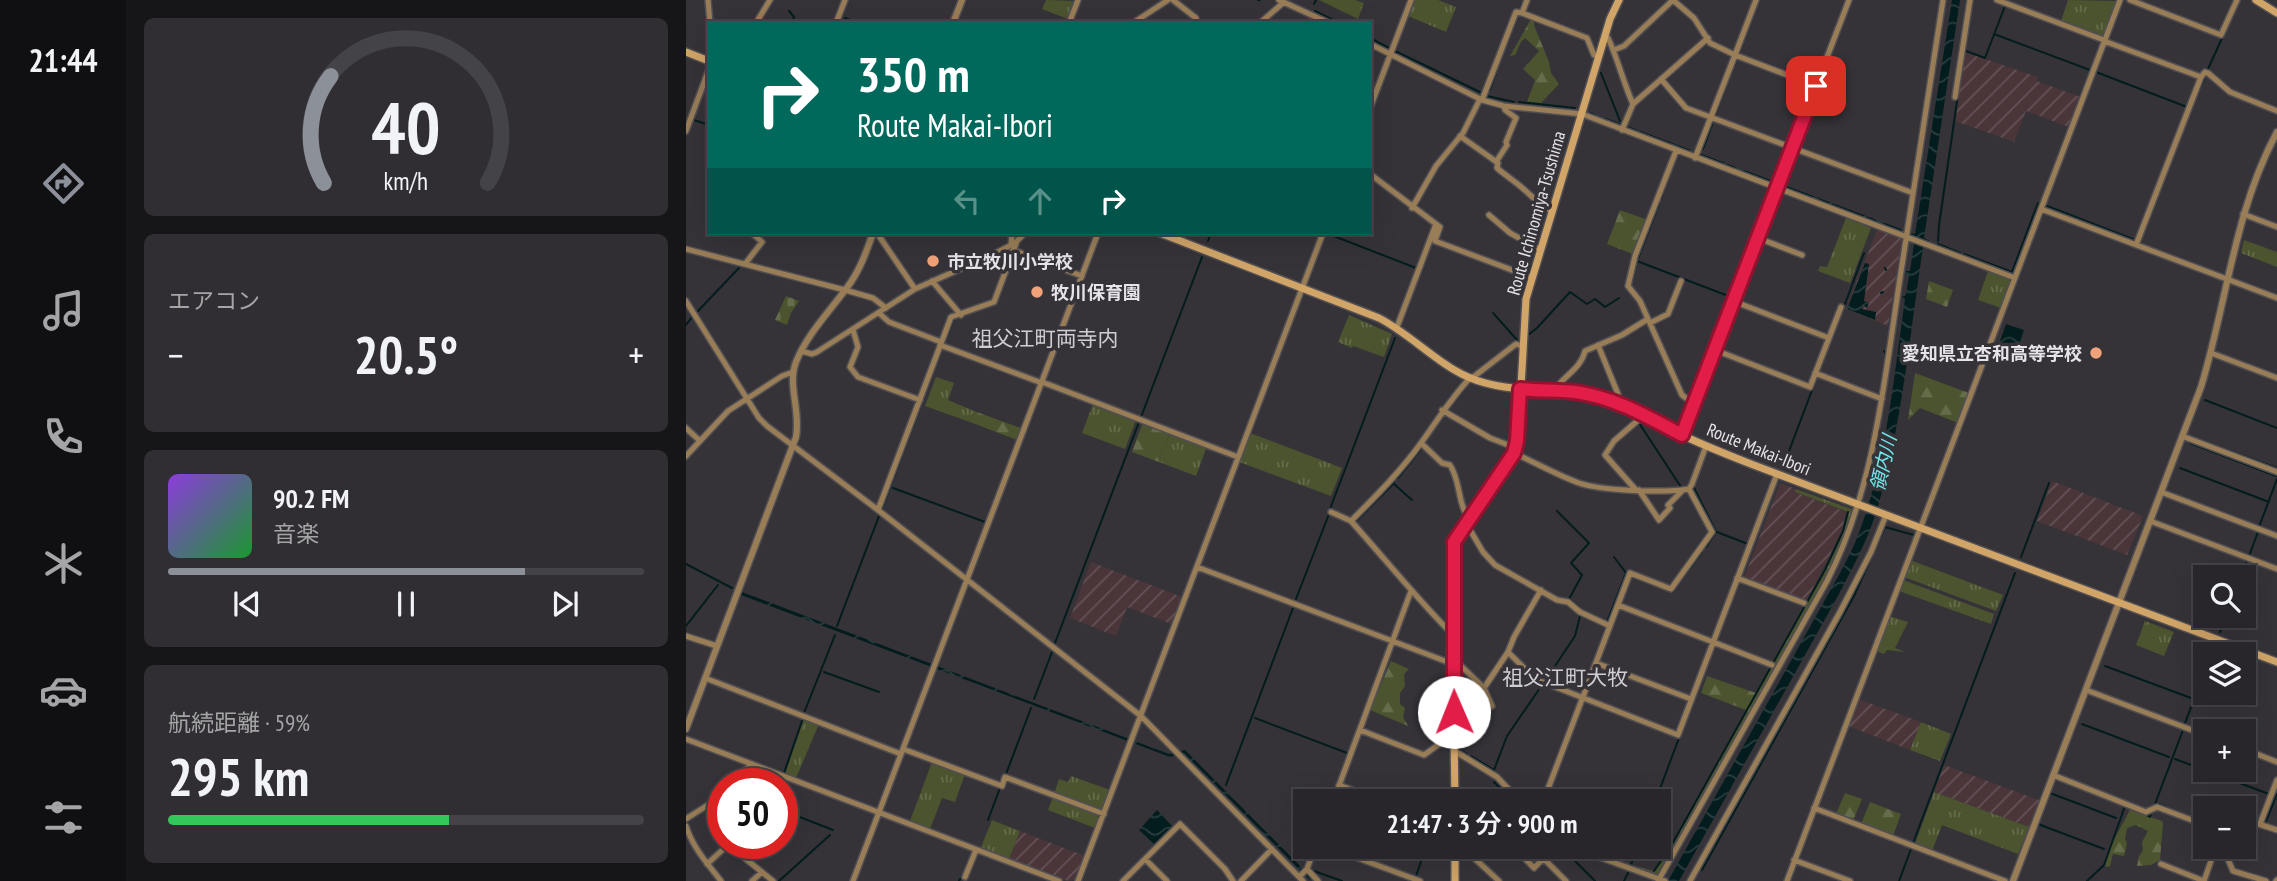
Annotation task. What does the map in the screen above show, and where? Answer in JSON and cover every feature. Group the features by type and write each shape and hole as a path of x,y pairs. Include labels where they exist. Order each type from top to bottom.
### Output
{"main road":[{"name":"Route Ichinomiya-Tsushima","path":"1515,451 1527,299 1609,19 1619,0"},
{"path":"2256,0 2277,13"},
{"path":"686,52 707,60"},
{"name":"Route Makai-Ibori","path":"1165,235 1379,318 1471,378 1500,387 1577,393 1616,402 1706,446 1777,474 2277,662"},
{"path":"1455,789 1454,542 1515,451"},
{"path":"1455,859 1455,881"}],"street":[{"path":"708,0 710,21"},
{"path":"757,21 770,0"},
{"path":"837,21 845,0"},
{"path":"954,21 962,0"},
{"path":"1070,21 1078,0"},
{"path":"1136,21 1171,0 1196,21"},
{"path":"1372,102 1411,0"},
{"path":"1522,13 1527,0"},
{"path":"1614,50 1624,46 1673,0 1694,18 1710,43 1816,86"},
{"path":"1697,155 1756,0"},
{"path":"1682,435 1849,0"},
{"path":"1603,859 1660,880 1843,549 1869,468 1882,399 1943,0"},
{"path":"1955,97 1970,0"},
{"path":"1997,0 2201,77"},
{"path":"1787,881 2120,0"},
{"path":"2130,0 2221,35 2237,0"},
{"path":"1262,21 1281,1 1325,21"},
{"path":"1412,208 1436,166 1460,135 1481,99 1516,12 1587,38 1594,55 1598,57"},
{"path":"1604,37 1608,38 1614,50 1623,82 1633,104"},
{"path":"1623,127 1633,104 1708,38"},
{"path":"1372,45 1481,99 1504,106 1582,114 1623,127 1676,151 1697,155 2015,278"},
{"path":"2136,244 2205,72 2230,92 2277,111"},
{"path":"686,131 707,74"},
{"path":"1661,79 1686,108 1913,193"},
{"path":"1496,162 1507,145 1517,118 1504,110 1504,106"},
{"path":"2013,881 2182,436 2211,353 2243,214 2277,132"},
{"path":"1460,135 1498,163 1497,168 1508,179 1518,184 1541,206 1552,211"},
{"path":"1676,151 1636,256 1628,286 1640,301 1682,395 1694,404"},
{"path":"1372,176 1440,227 1435,241 1532,278"},
{"path":"2041,209 2277,298"},
{"path":"2243,214 2277,227"},
{"path":"1489,215 1510,233 1541,250"},
{"path":"1396,327 1436,224"},
{"path":"745,264 762,242 754,235"},
{"path":"686,729 798,428 793,372 801,351 857,273 874,235"},
{"path":"876,235 915,289"},
{"path":"1012,235 1014,245"},
{"path":"878,510 951,317 994,302 1014,245 1023,235"},
{"path":"853,881 1097,235"},
{"path":"1078,881 1322,235"},
{"path":"1758,238 1802,255"},
{"path":"801,351 812,354 817,352 915,289 1014,245 1082,276"},
{"path":"686,249 873,298 886,308"},
{"path":"932,281 961,315"},
{"path":"1554,391 1583,361 1585,351 1668,314 1681,281"},
{"path":"686,300 759,418 1141,716 1272,849 1303,874 1318,881"},
{"path":"1733,301 1829,338"},
{"path":"1714,350 1810,387 1841,307"},
{"path":"879,313 889,322 941,344 1238,457"},
{"path":"853,330 858,347 850,367 858,377 920,400"},
{"path":"1351,521 1393,478 1421,443 1442,410 1471,378 1516,344 1522,345"},
{"path":"1598,345 1618,394 1616,402"},
{"path":"2211,353 2277,378"},
{"path":"686,456 727,411 782,376 793,372"},
{"path":"1815,373 1882,399"},
{"path":"1442,410 1490,438 1579,483 1637,490 1686,489"},
{"path":"1644,415 1614,441 1605,455 1637,490 1659,520 1670,508 1668,505 1692,485 1706,446"},
{"path":"686,428 699,440"},
{"path":"2182,436 2277,472"},
{"path":"1421,443 1442,463 1450,465 1456,475 1461,505 1467,521 1483,552 1495,565 1610,626"},
{"path":"1508,652 1535,679 1678,734 1777,474"},
{"path":"1548,789 1630,573 1671,589 1712,532 1686,489"},
{"path":"2161,492 2277,536"},
{"path":"1331,512 1351,521 1453,635"},
{"path":"1690,881 1840,612 1886,515"},
{"path":"2150,521 2277,569"},
{"path":"1197,567 1453,665 1460,665 1484,688 1492,706 1424,755 1360,730"},
{"path":"1737,578 1804,603"},
{"path":"1484,688 1508,652 1541,590"},
{"path":"1338,789 1411,591"},
{"path":"1618,605 1772,666"},
{"path":"686,636 717,646"},
{"path":"1596,663 1692,699"},
{"path":"705,678 902,752 1002,786 1005,777 1104,814"},
{"path":"2086,690 2193,730"},
{"path":"686,739 1059,881"},
{"path":"1455,753 1497,777 1509,789"},
{"path":"2256,754 2277,762"},
{"path":"748,768 752,764"},
{"path":"2053,775 2146,811 2157,807 2193,820"},
{"path":"2260,824 2277,780"},
{"path":"1339,785 1350,789"},
{"path":"686,819 707,806"},
{"path":"1814,808 2005,881"},
{"path":"2256,823 2277,830"},
{"path":"1123,881 1180,824 1225,869 1233,881"},
{"path":"686,826 690,840 721,881"},
{"path":"1241,881 1272,849"},
{"path":"965,877 976,850"},
{"path":"707,864 713,859"},
{"path":"747,859 773,881"},
{"path":"1145,859 1167,881"},
{"path":"1360,859 1420,881"},
{"path":"1476,859 1499,881"},
{"path":"1525,859 1534,868 1542,859"},
{"path":"1544,859 1565,881"},
{"path":"2161,864 2204,881 2212,859"},
{"path":"2228,859 2233,871 2266,881"},
{"path":"1794,860 1850,881"},
{"path":"752,881 762,872"}],"shaded area":[{"path":"1965,52 2038,77 2037,81 2080,97 2069,127 2026,111 2014,142 1955,121"},
{"path":"1877,230 1902,239 1888,326 1846,309"},
{"path":"2052,481 2143,516 2127,555 2037,521"},
{"path":"1780,483 1796,489 1795,492 1846,512 1842,531 1806,602 1744,578"},
{"path":"1091,562 1182,597 1171,624 1127,607 1116,636 1070,618"},
{"path":"1858,699 1921,722 1910,750 1848,726"},
{"path":"1944,765 2039,800 2029,827 1934,792"},
{"path":"1020,831 1085,856 1077,879 1068,881 1009,859"}],"green space":[{"path":"1046,0 1074,1 1068,19 1042,9"},
{"path":"1319,0 1355,0 1364,3 1358,19"},
{"path":"1414,0 1438,0 1456,7 1446,32 1408,16"},
{"path":"2068,0 2117,1 2103,37 2061,21"},
{"path":"1531,19 1534,20 1551,73 1559,84 1541,103 1527,102 1535,80 1523,69 1539,51 1525,38 1515,55 1510,56"},
{"path":"1620,210 1648,220 1635,255 1607,244"},
{"path":"1846,218 1871,228 1850,283 1818,271 1820,266 1827,267"},
{"path":"2244,240 2277,252 2277,267 2241,253"},
{"path":"1988,271 2011,282 2001,308 1978,300"},
{"path":"1929,281 1953,290 1947,307 1926,299"},
{"path":"786,296 799,301 787,325 775,320"},
{"path":"1349,315 1392,334 1384,357 1338,342"},
{"path":"1915,373 1969,393 1958,423 1920,408 1908,420"},
{"path":"936,377 954,383 948,400 974,411 970,422 925,406"},
{"path":"1093,404 1136,420 1125,449 1082,433"},
{"path":"974,411 1021,428 1017,440 970,422"},
{"path":"1143,422 1170,432 1159,462 1132,452"},
{"path":"1170,432 1207,446 1196,476 1159,462"},
{"path":"1250,433 1342,468 1331,496 1239,462"},
{"path":"1796,489 1854,510 1848,531 1825,579 1671,853 1671,848 1844,531 1848,512 1795,492"},
{"path":"1910,560 2003,595 1996,611 1904,577"},
{"path":"1903,580 1994,614 1991,624 1899,591"},
{"path":"1889,616 1908,622 1895,648 1905,652 1887,650 1884,654 1876,651"},
{"path":"2145,621 2174,632 2164,656 2136,645"},
{"path":"1391,661 1409,669 1404,674 1405,686 1400,693 1400,704 1405,708 1403,717 1408,726 1370,710"},
{"path":"1707,676 1756,693 1746,710 1701,693"},
{"path":"804,719 819,724 798,773 798,768 787,768"},
{"path":"1921,722 1951,734 1940,761 1910,750"},
{"path":"932,762 965,774 955,802 942,798 930,829 910,821"},
{"path":"1071,776 1110,790 1102,811 1054,794 1059,779 1068,782"},
{"path":"1934,792 2029,827 2018,854 1942,825 1932,851 1915,844"},
{"path":"1845,793 1862,799 1853,821 1836,814"},
{"path":"1053,797 1099,814 1095,828 1048,810"},
{"path":"1870,802 1901,814 1893,836 1861,824"},
{"path":"2130,810 2162,821 2160,860 2151,865 2137,866 2143,850 2142,842 2148,831 2136,825 2127,828 2124,856 2113,854 2110,866 2107,867 2105,866 2111,845"},
{"path":"992,820 1020,831 1009,859 981,847"},
{"path":"1663,859 1668,859 1656,875 1637,869 1639,867 1654,871"}],"water":[{"name":"領内川","path":"1952,0 1960,0 1924,238 1930,241 1924,241 1899,415 1875,516 1839,594 1679,881 1668,881 1840,573 1856,541 1869,502 1889,416 1905,299 1902,297 1906,295 1909,275 1903,274 1904,271 1910,271 1915,237 1909,235 1915,234"},
{"path":"1590,112 1901,229 1903,233 1589,114"},
{"path":"1865,263 1869,264 1864,301 1869,303 1867,308 1863,305 1862,309 1876,312 1875,320 1847,309"},
{"path":"2006,324 2024,330 2016,354 1998,347"},
{"path":"742,592 1169,754 1185,750 1315,881 1311,881 1184,753 1170,757 741,595"},
{"path":"1157,810 1172,826 1154,844 1139,830"}],"waterway":[{"path":"840,21 848,0"},
{"path":"1314,4 1316,0"},
{"path":"1520,9 1524,0"},
{"path":"1966,51 1985,58 2005,6"},
{"path":"789,11 794,17 793,21"},
{"path":"1315,11 1335,21"},
{"path":"1498,66 1518,15"},
{"path":"845,18 853,21"},
{"path":"1739,53 1751,21"},
{"path":"1994,34 2090,70"},
{"path":"2208,69 2223,36"},
{"path":"1372,39 1389,48"},
{"path":"1395,51 1482,93"},
{"path":"1734,66 1737,59"},
{"path":"1490,90 1497,70"},
{"path":"1715,116 1732,70"},
{"path":"2096,72 2187,107"},
{"path":"1601,73 1620,121"},
{"path":"2196,97 2204,79"},
{"path":"1938,241 1958,95"},
{"path":"1487,96 1514,102"},
{"path":"1519,102 1575,108"},
{"path":"694,120 707,124"},
{"path":"1703,149 1713,122"},
{"path":"1661,199 1669,176"},
{"path":"1964,254 2012,272 2038,203"},
{"path":"1632,282 1637,261 1659,204"},
{"path":"2047,206 2135,240"},
{"path":"1208,241 1210,235"},
{"path":"1331,235 1416,268"},
{"path":"1938,244 1960,253"},
{"path":"1845,304 1864,253"},
{"path":"1141,417 1202,257"},
{"path":"1637,261 1731,297"},
{"path":"698,311 739,268"},
{"path":"1528,335 1570,292 1587,304 1595,299 1605,307 1619,298"},
{"path":"1738,300 1827,334"},
{"path":"1493,313 1518,341"},
{"path":"686,325 692,317"},
{"path":"944,344 954,319"},
{"path":"1330,509 1395,338"},
{"path":"903,453 942,349"},
{"path":"1882,385 1886,354 1884,351"},
{"path":"1783,467 1817,377"},
{"path":"1454,401 1465,388"},
{"path":"2205,400 2277,428"},
{"path":"1055,643 1139,422"},
{"path":"1639,423 1681,487"},
{"path":"1425,442 1429,436"},
{"path":"2192,437 2277,468"},
{"path":"2190,443 2276,476"},
{"path":"1398,478 1422,448"},
{"path":"882,509 902,456"},
{"path":"2180,468 2269,502"},
{"path":"2259,527 2277,479"},
{"path":"1357,520 1394,483"},
{"path":"2021,557 2049,483"},
{"path":"1394,484 1412,500"},
{"path":"893,488 985,522"},
{"path":"1694,488 1716,532 1706,547"},
{"path":"1557,511 1589,543 1571,563 1582,575 1569,599 1579,607"},
{"path":"1654,871 1670,848 1825,570 1843,531 1848,512"},
{"path":"1296,599 1329,514"},
{"path":"837,626 879,516"},
{"path":"1336,517 1348,522"},
{"path":"1702,870 1854,596 1885,527 1914,535"},
{"path":"1717,532 1748,544"},
{"path":"2249,556 2258,532"},
{"path":"1634,578 1672,592 1702,552"},
{"path":"1607,622 1626,573 1614,557"},
{"path":"2245,565 2247,561"},
{"path":"686,564 732,588"},
{"path":"1913,843 2015,573"},
{"path":"686,626 718,585"},
{"path":"1226,785 1293,608"},
{"path":"1545,681 1575,636 1580,616"},
{"path":"2220,632 2222,628"},
{"path":"804,713 835,635"},
{"path":"1726,650 1751,660"},
{"path":"1034,699 1052,652"},
{"path":"2105,666 2191,698"},
{"path":"824,672 879,692"},
{"path":"1471,756 1494,770 1507,736 1542,685"},
{"path":"2185,723 2193,702"},
{"path":"1006,774 1031,708"},
{"path":"786,768 803,718"},
{"path":"1255,718 1347,753"},
{"path":"2082,724 2169,757"},
{"path":"2155,804 2183,730"},
{"path":"1458,734 1459,749 1467,754"},
{"path":"1660,789 1679,738"},
{"path":"2175,759 2269,794"},
{"path":"1494,782 1501,789"},
{"path":"988,820 1000,788"},
{"path":"2050,793 2116,818"},
{"path":"2266,821 2277,794"},
{"path":"2159,804 2175,811"},
{"path":"2087,881 2104,865 2125,806"},
{"path":"2143,813 2150,817 2151,813"},
{"path":"798,816 833,830"},
{"path":"2038,824 2104,849"},
{"path":"779,881 830,835"},
{"path":"1899,881 1911,849"},
{"path":"1416,876 1422,859"},
{"path":"1573,859 1595,881"},
{"path":"1631,865 1633,859"},
{"path":"1311,870 1342,881"},
{"path":"1624,881 1628,873"}],"place":[{"name":"市立牧川小学校","path":"933,261"},
{"name":"牧川保育園","path":"1037,292"},
{"name":"愛知県立杏和高等学校","path":"2096,353"}],"district":[{"name":"祖父江町両寺内","path":"1045,338"},
{"name":"祖父江町大牧","path":"1565,677"}],"route":[{"path":"1454,712 1454,542 1511,461 1517,441 1520,389 1577,393 1603,398 1628,406 1682,435 1816,86"}]}
